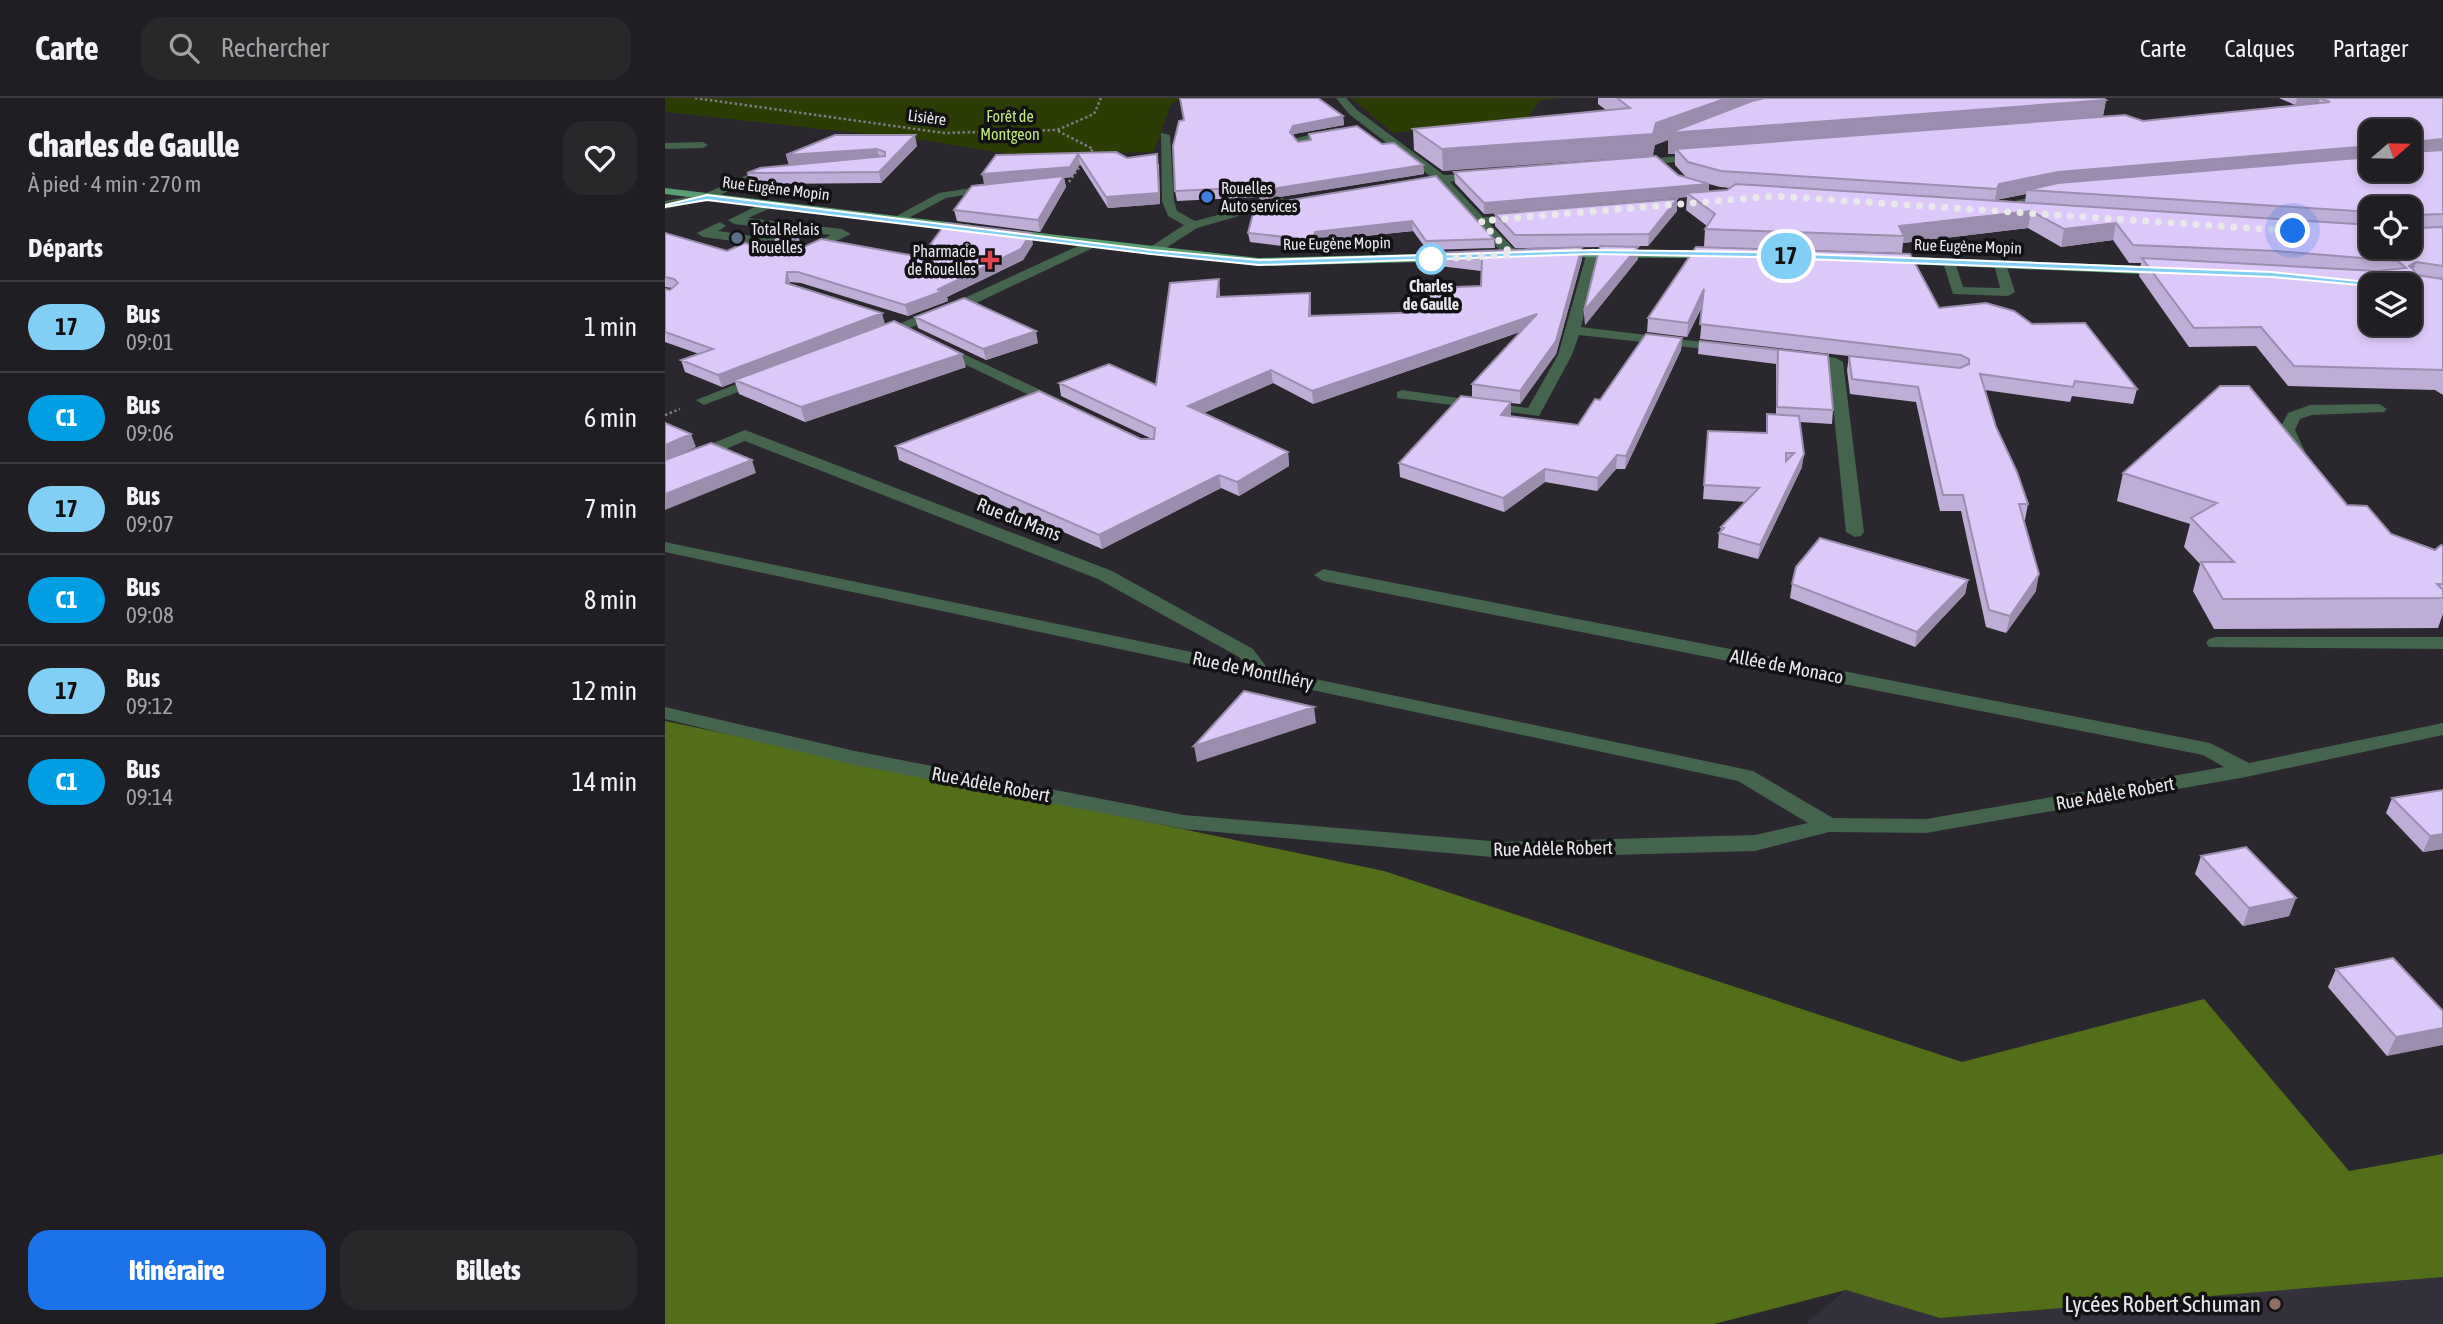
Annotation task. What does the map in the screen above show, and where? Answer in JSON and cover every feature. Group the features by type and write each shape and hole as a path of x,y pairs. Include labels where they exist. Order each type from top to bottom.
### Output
{"main road":[{"name":"Rue Eugène Mopin","path":"665,191 980,230"},
{"name":"Rue Eugène Mopin","path":"994,232 1151,252 1259,262 1471,257"},
{"path":"1518,255 1593,252 1729,254"},
{"name":"Rue Eugène Mopin","path":"1879,259 2181,271"}],"street":[{"path":"1341,98 1372,126 1440,178 1518,255"},
{"path":"1359,128 1372,126"},
{"path":"1305,147 1298,139 1346,130"},
{"path":"1165,135 1168,201 1172,213 1193,225"},
{"path":"665,146 703,145"},
{"path":"1619,164 1660,155 1717,156"},
{"path":"1660,155 1675,175"},
{"path":"665,205 707,197 760,173 787,170"},
{"path":"1403,183 1494,174"},
{"path":"897,219 943,195 1005,187"},
{"path":"2033,213 1979,210 2031,197 2069,193"},
{"path":"1151,252 1193,225 1262,205 1301,199"},
{"path":"768,242 703,233 769,204"},
{"path":"734,220 800,228 845,234 796,256 762,252 761,246 768,242 800,228 835,212"},
{"path":"1481,221 1534,217"},
{"path":"720,226 784,235"},
{"path":"859,342 967,302 1091,244"},
{"path":"1402,395 1533,413 1565,355 1593,252"},
{"path":"1949,262 1958,291 2008,292 2000,264"},
{"path":"883,316 1075,411"},
{"path":"1573,330 1739,350"},
{"path":"1781,355 1843,362 1855,532"},
{"path":"704,400 782,371"},
{"path":"2309,478 2287,430 2294,416 2310,410 2379,409"},
{"name":"Rue du Mans","path":"665,468 745,435 1105,575 1246,653 1261,673"},
{"name":"Rue de Montlhéry","path":"665,547 1745,776 1829,825"},
{"name":"Allée de Monaco","path":"1323,575 2210,750 2246,769"},
{"path":"2217,643 2443,643"},
{"name":"Rue Adèle Robert","path":"665,713 855,758 1184,822 1502,850 1755,843 1829,825 1926,826 2246,769 2443,729"}],"path":[{"name":"Lisière","path":"695,98 944,133 1057,130 1094,114 1101,98"},
{"path":"1057,130 1093,149 1069,182"}],"shaded area":[{"name":"Lycées Robert Schuman","path":"2443,1277 2443,1324 1805,1324 1846,1290 1940,1318"}],"green space":[{"name":"Forêt de Montgeon","path":"665,98 1180,98 1170,106 1154,152 1015,155 922,140 665,112"},
{"path":"1351,98 1564,98 1540,100 1528,117 1393,133"},
{"path":"665,721 1384,871 1962,1062 2204,999 2349,1171 2443,1154 2443,1277 1940,1318 1846,1290 1714,1324 665,1324"}],"building":[{"path":"1180,98 1318,98 1343,116 1293,126 1290,132 1298,142 1311,140 1309,134 1357,126 1382,144 1394,143 1423,165 1259,191 1259,187 1175,191 1173,146 1179,121 1184,120"},
{"path":"1617,98 1727,98 1656,123 1653,134 1442,149 1413,129 1630,108"},
{"path":"1765,98 2103,98 2106,100 1669,133"},
{"path":"2320,98 2443,98 2443,139 2422,141 2422,119 2359,119 2359,147 2058,172 1999,184 1997,189 1721,171 1688,162 1676,149 2125,115 2143,121 2330,102"},
{"path":"835,135 915,135 879,172 747,173 760,168 885,156 885,152 877,149 786,155"},
{"path":"2443,150 2443,214 2422,215 2422,196 2359,196 2359,211 2027,190 2058,183 2359,158 2359,182 2422,182 2422,151"},
{"path":"1116,152 1127,158 1157,154 1159,193 1106,197 1078,154 1070,167 982,174 996,155"},
{"path":"1656,156 1678,175 1709,184 1484,203 1454,172"},
{"path":"1064,176 1038,220 954,210 972,186"},
{"path":"1436,176 1494,239 1426,241 1412,221 1315,232 1313,240 1248,233 1255,206"},
{"path":"1736,184 2359,224 2359,258 2277,251 2133,245 2116,223 2064,229 2031,211 1899,226 1904,236 1705,229 1715,214 1687,193 1727,190"},
{"path":"1677,199 1649,234 1515,235 1495,214"},
{"path":"946,223 1031,233 1021,249 937,290 946,290 905,305 798,272 787,272 786,283 882,313 718,375 681,360 713,349 665,332 665,289 670,290 678,283 665,277 665,233 727,251 745,243 793,252 821,239 921,257"},
{"path":"781,225 796,228 788,231 772,230"},
{"path":"2443,227 2443,266 2416,262 2409,266 2415,273 2359,273 2359,336 2422,336 2422,276 2443,279 2443,370 2294,366 2261,327 2194,328 2142,258 2376,271 2406,268 2398,261 2374,259 2422,259 2422,228"},
{"path":"1600,246 1638,247 1584,311"},
{"path":"1582,247 1556,341 1520,391 1472,384 1537,314 1312,391 1271,370 1188,406 1288,452 1237,482 1219,475 1099,535 896,446 1039,391 1141,439 1154,439 1155,428 1059,383 1109,364 1156,385 1170,283 1219,279 1217,297 1310,293 1309,316 1426,312 1430,288 1481,286 1482,259 1431,253"},
{"path":"1696,247 1910,254 1939,308 1986,303 2014,311 2032,324 2085,323 2137,389 2075,381 2073,387 1980,374 1996,427 2017,472 2028,504 2019,504 2039,574 2010,616 1989,610 1963,495 1943,495 1918,387 1852,379 1849,356 1960,368 1969,364 1969,359 1961,355 1700,324 1704,289 1688,323 1648,318"},
{"path":"964,298 1036,331 983,349 915,317"},
{"path":"894,321 962,354 801,407 735,380"},
{"path":"1646,334 1682,338 1626,456 1617,455 1598,478 1545,469 1503,498 1399,463 1461,396 1511,402 1501,415 1578,425 1595,399 1600,400"},
{"path":"1699,341 1828,355 1833,410 1777,407 1778,350"},
{"path":"2220,386 2249,386 2347,505 2367,506 2391,534 2435,550 2443,546 2443,584 2437,584 2443,590 2443,598 2223,599 2201,562 2234,562 2191,518 2217,503 2123,473"},
{"path":"1767,414 1799,416 1804,454 1760,545 1719,533 1724,528 1721,527 1759,488 1704,485 1708,431 1767,433","holes":["1786,453 1794,453 1786,461"]},
{"path":"665,423 691,434 665,445"},
{"path":"711,443 752,460 665,494 665,460"},
{"path":"1820,538 1968,580 1917,632 1792,584 1796,567"},
{"path":"1244,691 1314,707 1194,746"},
{"path":"2443,790 2443,834 2430,836 2392,798"},
{"path":"2246,847 2296,898 2249,908 2201,856"},
{"path":"2393,958 2443,1011 2443,1028 2396,1037 2336,969"}],"bus line":[{"name":"17","path":"665,205 707,197 1151,252 1259,262 1330,262 1593,252 1753,254 2272,275 2359,282"}],"place":[{"name":"Rouelles Auto services","path":"1207,197"},
{"name":"Total Relais Rouelles","path":"737,238"},
{"name":"Charles de Gaulle","path":"1431,259"},
{"name":"Pharmacie de Rouelles","path":"990,260"},
{"name":"Lycées Robert Schuman","path":"2275,1304"}],"route":[{"path":"1431,259 1512,255 1481,221 1775,196 2293,231"}]}
